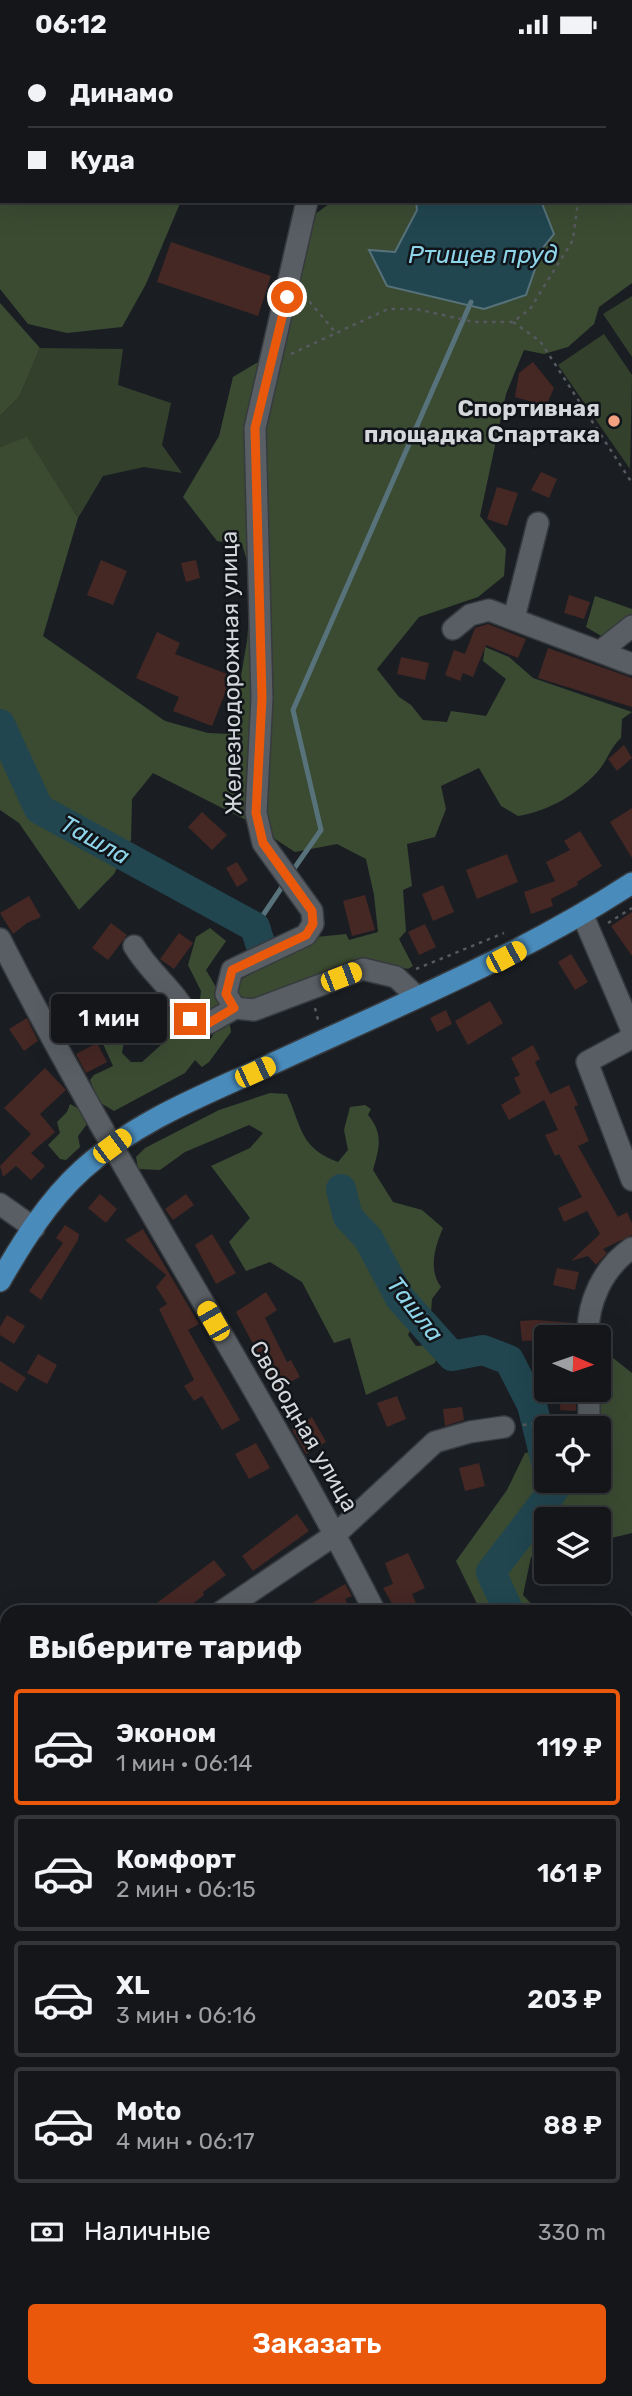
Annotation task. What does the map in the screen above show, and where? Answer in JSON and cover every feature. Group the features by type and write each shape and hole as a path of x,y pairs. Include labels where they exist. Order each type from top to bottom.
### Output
{"main road":[{"path":"0,1281 34,1228 82,1171 145,1123 506,957 583,916 632,883"}],"street":[{"name":"Железнодорожная улица","path":"234,1008 226,994 232,970 306,935 313,924 312,911 263,843 256,813 262,698 255,428 272,364 307,203"},
{"path":"514,618 538,523"},
{"path":"453,629 470,615 489,610 602,650 632,664"},
{"path":"602,650 632,625"},
{"path":"583,916 631,1028 631,1036 625,1041 587,1062 632,1180"},
{"name":"Свободная улица","path":"0,939 112,1146 336,1534 372,1605"},
{"path":"134,946 147,967 179,997 190,1019 209,1023 234,1008 254,1010 363,969 396,977 417,997"},
{"path":"0,1205 34,1228"},
{"path":"587,1325 597,1287 619,1257 632,1248"},
{"path":"231,1605 336,1534 435,1442 470,1432 504,1427"}],"path":[{"path":"513,322 530,309 573,240 578,203"},
{"path":"291,274 310,305 335,332"},
{"path":"272,364 388,309 416,309 474,322 513,322 540,341 632,483"},
{"path":"504,1427 534,1423"}],"green space":[{"path":"0,203 180,203 146,284 122,327 67,333 28,324 0,289"},
{"path":"330,203 416,203 417,210 395,252 370,251 387,286 484,309 525,296 542,249 554,234 542,203 632,203 632,283 599,307 594,324 568,347 544,354 524,350 506,394 480,516 506,549 504,576 478,597 419,617 377,669 399,697 411,705 423,720 447,722 451,711 486,716 506,679 483,661 485,647 509,657 533,678 632,712 622,719 621,738 599,770 582,787 541,810 518,816 501,806 479,768 441,786 446,809 435,837 407,844 412,886 403,890 406,931 399,939 413,966 408,969 367,958 267,1000 239,1000 235,991 238,981 316,937 346,934 349,940 378,932 366,859 337,844 295,852 246,820 153,773 132,799 131,840 114,874 79,910 19,823 0,810 0,447 27,437 78,518 43,636 165,721 208,733 231,734 247,641 252,578 242,544 217,541 183,497 219,436 233,377 285,346 274,315 306,221"},
{"name":"Спортивная площадка Спартака","path":"632,296 632,357 603,314"},
{"path":"0,303 40,348 19,397 0,416"},
{"name":"Спортивная площадка Спартака","path":"604,334 632,375 630,469 558,365"},
{"path":"40,348 123,349 118,385 171,403 162,445 182,473 144,467 103,476 78,518 27,438 0,447 0,416 19,397"},
{"path":"595,596 632,609 632,638 603,637 586,627"},
{"path":"210,928 226,941 206,970 220,994 221,1019 229,1020 231,1032 209,1062 202,1067 195,1060 185,1073 114,1111 99,1102 90,1080 94,1075 113,1066 100,1037 105,1025 126,1028 122,1053 131,1062 142,1062 161,1045 156,1019 168,995 205,1029 210,1040 217,1028 208,1015 199,1010 201,991 188,965 196,937"},
{"path":"270,1093 287,1094 309,1143 338,1162 348,1150 344,1130 350,1107 365,1105 371,1109 368,1115 379,1141 373,1170 393,1202 422,1210 443,1228 435,1250 434,1266 441,1287 432,1299 431,1313 415,1320 408,1335 416,1346 440,1344 435,1363 366,1395 350,1338 334,1343 302,1282 270,1262 246,1271 229,1242 250,1218 211,1166 250,1148 263,1133 249,1125 185,1152 160,1170 138,1169 136,1157 145,1148 219,1110"},
{"path":"70,1104 85,1112 90,1120 78,1136 80,1147 66,1160 60,1159 48,1145 60,1133 57,1122 67,1112"},
{"path":"611,1356 632,1373 632,1533 611,1538 611,1507 534,1507 534,1556 531,1557 523,1595 532,1605 478,1605 456,1561 507,1490 525,1453 534,1452 534,1493 611,1493 611,1416 600,1416 601,1402 611,1402"}],"water":[{"name":"Ртищев пруд","path":"416,203 542,203 554,234 542,249 526,295 484,309 387,286 369,250 395,252 417,210"}],"building":[{"path":"171,242 271,276 258,316 157,282"},
{"path":"533,362 554,388 546,406 515,397 519,373"},
{"path":"541,472 557,479 549,498 531,490"},
{"path":"497,487 518,493 507,526 487,519"},
{"path":"101,560 127,571 113,605 87,595"},
{"path":"196,560 200,578 186,582 181,563"},
{"path":"569,595 590,602 584,619 564,613"},
{"path":"488,624 526,639 518,658 486,645 473,677 463,673 460,681 445,675 454,650 465,654 475,628"},
{"path":"157,632 180,643 175,654 232,676 212,726 173,711 179,697 136,678"},
{"path":"548,648 632,678 632,707 538,678"},
{"path":"401,657 429,663 425,680 397,674"},
{"path":"624,745 632,758 617,771 608,759"},
{"path":"632,808 632,858 610,822"},
{"path":"202,812 227,835 212,850 188,827"},
{"path":"580,831 602,866 577,882 578,885 551,899 553,906 531,914 524,892 555,881 546,862 570,850 564,841"},
{"path":"507,854 518,882 477,899 466,870"},
{"path":"237,862 248,880 237,887 226,868"},
{"path":"443,885 454,912 433,921 422,894"},
{"path":"365,895 375,930 352,936 343,901"},
{"path":"29,896 41,917 27,923 13,934 0,913"},
{"path":"632,912 632,956 611,926"},
{"path":"111,923 127,935 108,960 92,948"},
{"path":"425,924 436,947 419,955 408,932"},
{"path":"179,933 193,943 174,969 160,959"},
{"path":"571,954 588,982 575,990 558,962"},
{"path":"60,998 70,1019 60,1026 48,1003"},
{"path":"490,1001 503,1023 468,1045 455,1021"},
{"path":"446,1010 452,1024 437,1032 430,1018"},
{"path":"27,1018 38,1041 24,1051 9,1029"},
{"path":"97,1043 107,1062 86,1073 76,1054"},
{"path":"533,1045 540,1059 535,1062 550,1094 569,1085 578,1105 574,1107 589,1141 578,1146 618,1217 627,1212 632,1223 632,1235 603,1249 607,1253 596,1265 588,1256 571,1261 600,1234 587,1211 564,1222 558,1208 582,1197 559,1154 555,1156 545,1135 558,1130 544,1100 509,1120 501,1105 521,1093 514,1078 520,1075 511,1058"},
{"path":"45,1068 66,1090 40,1114 55,1132 31,1153 45,1166 31,1180 16,1166 3,1177 0,1166 31,1134 4,1108"},
{"path":"100,1194 117,1209 106,1223 88,1208"},
{"path":"186,1194 194,1205 173,1220 165,1209"},
{"path":"65,1225 79,1234 78,1240 41,1300 29,1291 63,1243 56,1238"},
{"path":"143,1229 199,1324 188,1330 240,1420 222,1430 202,1396 194,1401 184,1386 194,1380 159,1309 167,1304 156,1287 166,1275 125,1240"},
{"path":"212,1234 236,1273 216,1284 195,1245"},
{"path":"557,1268 579,1272 575,1290 553,1285"},
{"path":"266,1292 277,1310 265,1318 287,1362 291,1360 300,1377 277,1389 236,1312"},
{"path":"7,1315 25,1326 14,1344 0,1335 0,1327"},
{"path":"520,1321 575,1325 534,1325 534,1340 522,1341"},
{"path":"38,1354 57,1365 47,1384 27,1373"},
{"path":"0,1361 26,1378 17,1392 0,1382"},
{"path":"397,1396 406,1419 387,1427 377,1403"},
{"path":"560,1402 576,1402 576,1411 560,1410"},
{"path":"462,1407 464,1420 445,1426 443,1409"},
{"path":"312,1417 326,1442 306,1454 292,1429"},
{"path":"256,1443 270,1468 249,1479 235,1454"},
{"path":"479,1463 485,1486 465,1491 459,1468"},
{"path":"297,1514 309,1531 253,1571 242,1556"},
{"path":"408,1553 425,1588 412,1594 417,1605 393,1605 383,1588 393,1584 385,1563"},
{"path":"214,1560 226,1575 191,1605 154,1605"},
{"path":"345,1584 352,1596 345,1599 348,1605 309,1605"}],"waterway":[{"path":"291,873 321,830 293,710 471,302"},
{"name":"Ташла","path":"0,724 39,809 255,927 260,943"},
{"path":"255,927 286,881"},
{"name":"Ташла","path":"341,1189 348,1217 368,1238 400,1298 452,1356 483,1350 509,1360 532,1405 535,1416"},
{"name":"Ташла","path":"506,1605 491,1572 551,1493"}],"place":[{"name":"Спортивная площадка Спартака","path":"614,421"}],"route":[{"path":"190,1019 209,1023 234,1008 226,994 232,970 306,935 313,924 312,911 263,843 256,813 262,698 255,428 287,297"}]}
